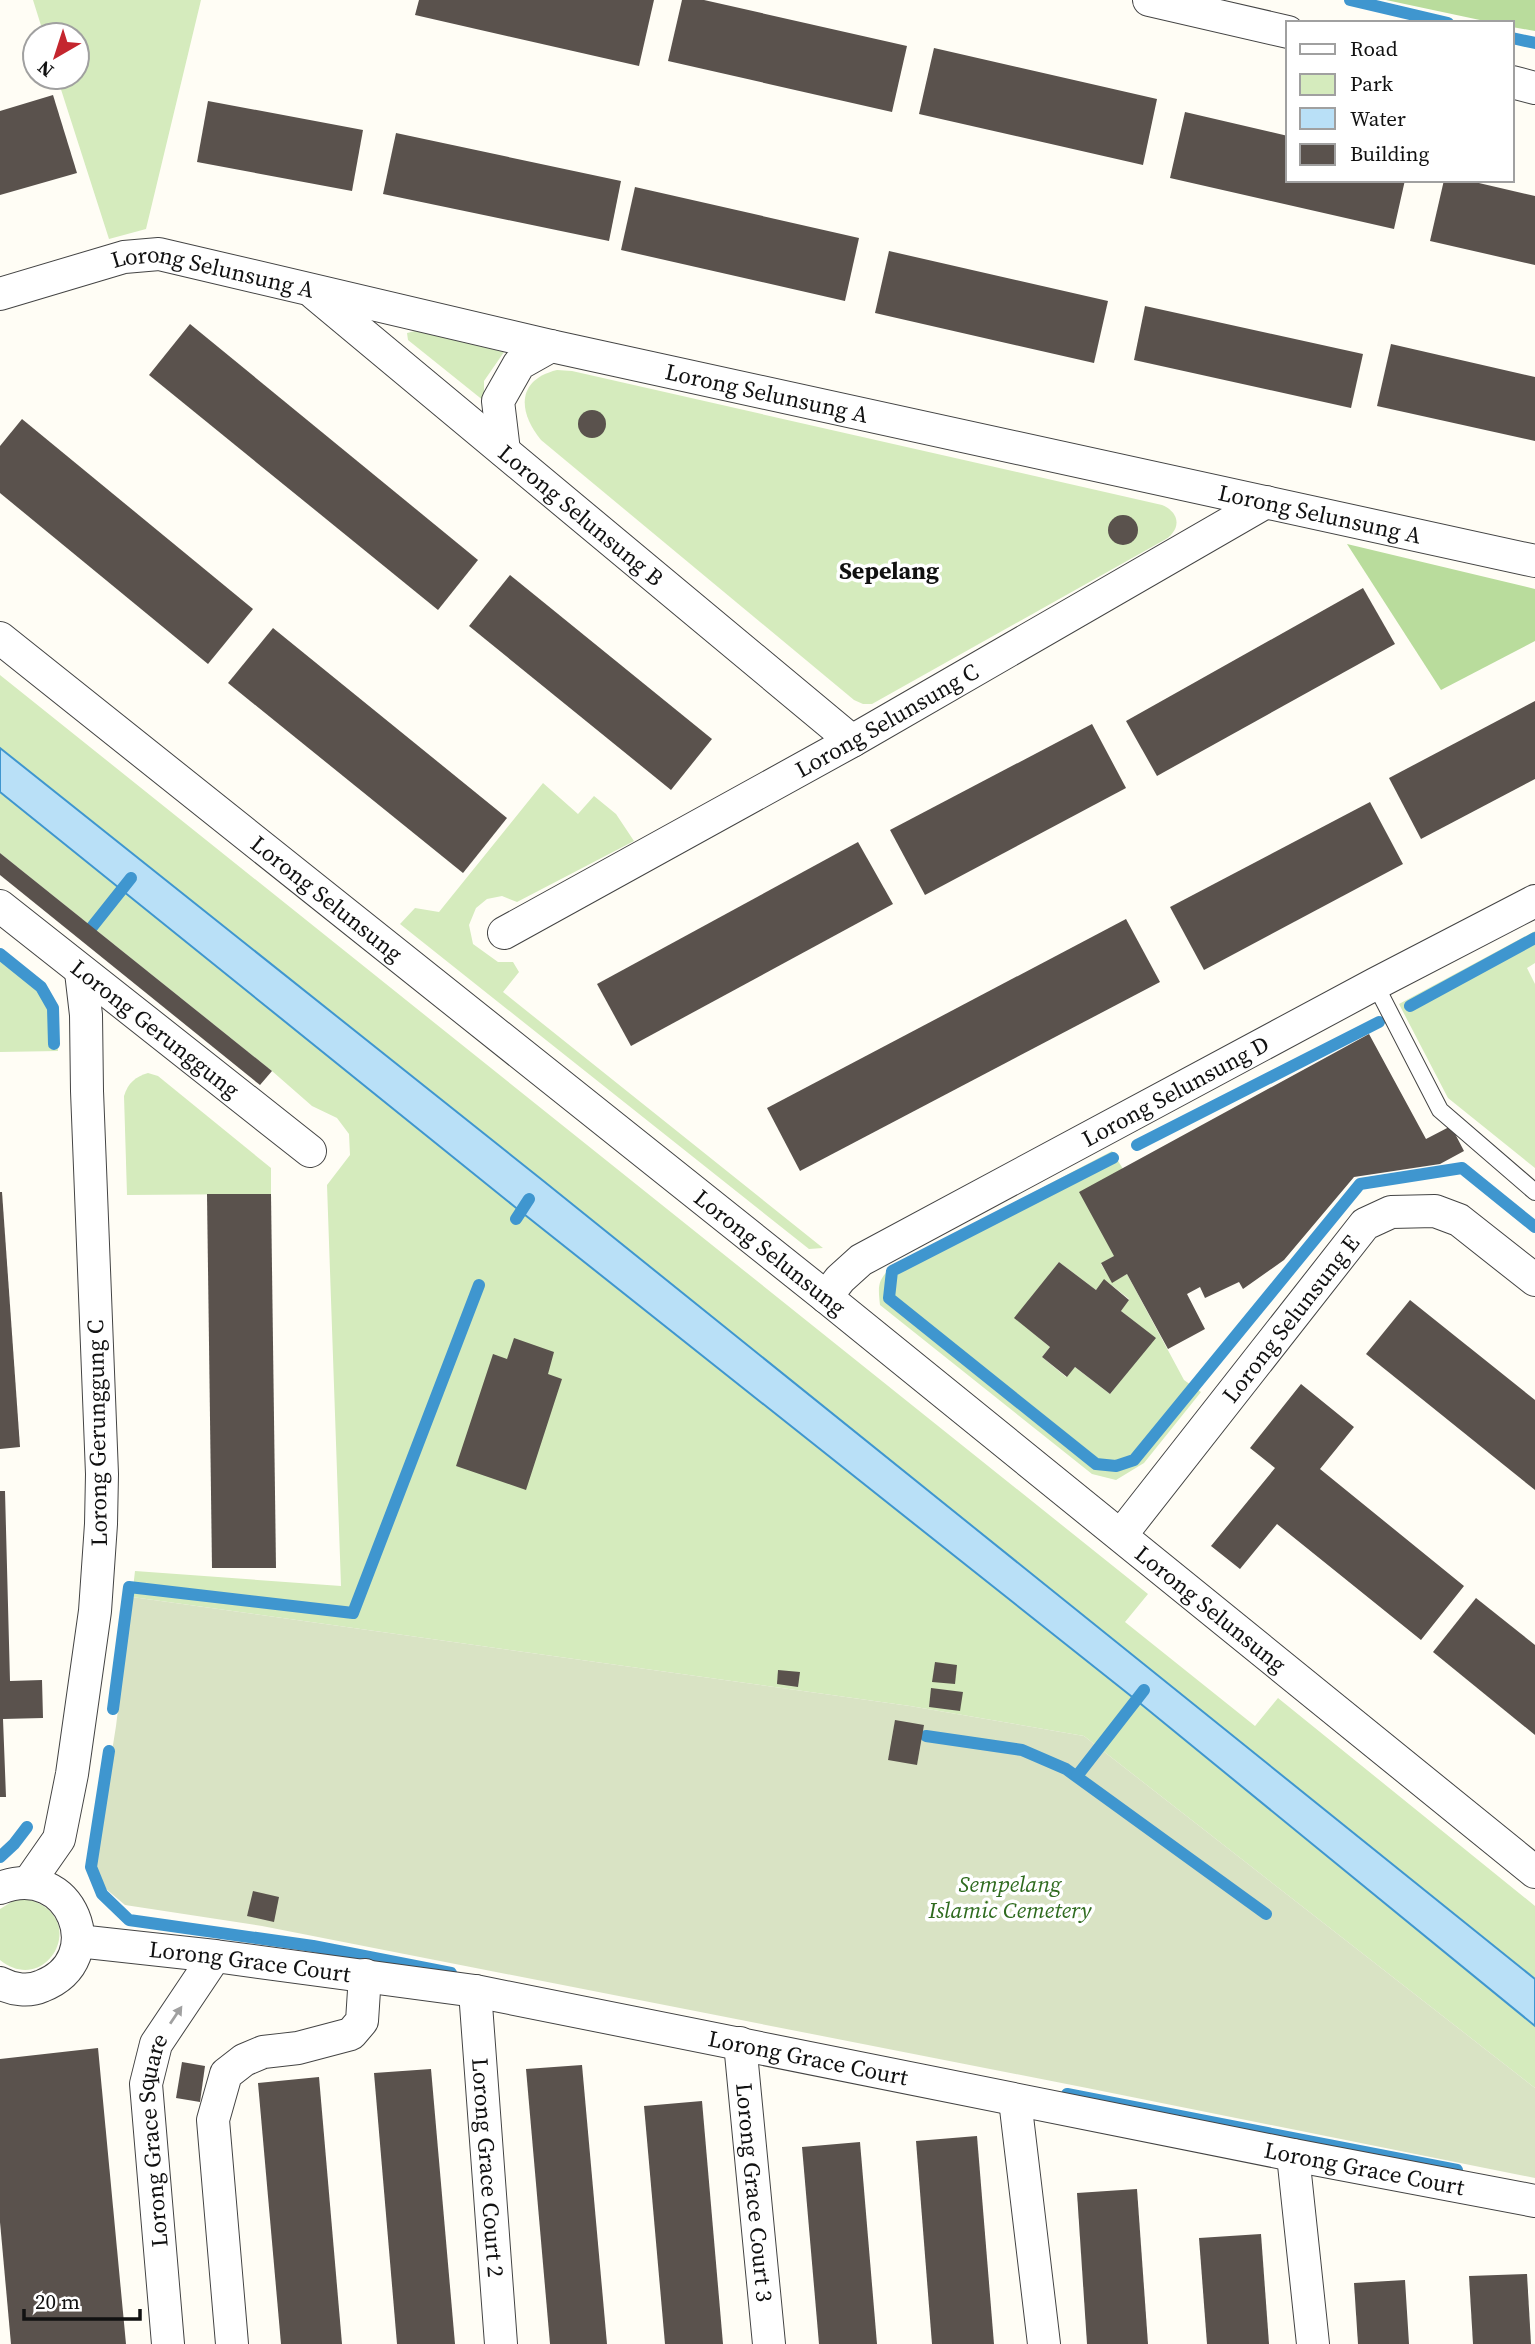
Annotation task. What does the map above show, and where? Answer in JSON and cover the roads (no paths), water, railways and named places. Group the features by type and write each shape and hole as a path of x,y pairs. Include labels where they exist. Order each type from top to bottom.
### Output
{"street":[{"path":"1149,0 1286,32"},
{"path":"1514,83 1535,88"},
{"name":"Lorong Selunsung A","path":"0,294 124,257 159,254 551,346 1535,561"},
{"name":"Lorong Selunsung B","path":"310,290 852,741"},
{"path":"504,451 498,401 519,364 551,346"},
{"name":"Lorong Selunsung C","path":"504,933 852,741 1266,502"},
{"name":"Lorong Selunsung","path":"0,638 826,1297 1535,1872"},
{"name":"Lorong Selunsung D","path":"826,1297 840,1279 861,1260 1535,901"},
{"name":"Lorong Gerunggung","path":"0,906 310,1151"},
{"name":"Lorong Gerunggung C","path":"15,1885 59,1839 72,1774 94,1611 101,1524 86,1015 81,972"},
{"name":"Lorong Selunsung E","path":"1121,1535 1365,1224 1391,1212 1434,1211 1459,1220 1535,1280"},
{"path":"0,2006 52,1983 65,1972 74,1957 78,1941 77,1924 71,1908 60,1896 46,1887 15,1885"},
{"name":"Lorong Grace Court","path":"78,1941 215,1956 475,1991 1535,2202"},
{"name":"Lorong Grace Square","path":"168,2344 146,2084 156,2044 215,1956"},
{"path":"232,2344 213,2120 226,2074 244,2060 263,2052 298,2048 351,2034 362,2021 365,1975"},
{"path":"0,1983 20,1990 36,1989"},
{"name":"Lorong Grace Court 2","path":"475,1991 501,2344"},
{"name":"Lorong Grace Court 3","path":"740,2043 769,2344"},
{"path":"1015,2100 1044,2344"},
{"path":"1293,2155 1313,2344"}],"lane":[{"path":"1375,984 1440,1110 1535,1192"}],"water":[{"path":"0,748 541,1179 1535,1979 1535,2026 1136,1700 515,1207 0,792"}],"waterway":[{"path":"1350,0 1439,21"},
{"path":"1514,38 1535,43"},
{"path":"92,927 131,878"},
{"path":"1410,1006 1535,938"},
{"path":"0,954 41,987 53,1008 54,1044"},
{"path":"1137,1145 1379,1022"},
{"path":"1113,1158 892,1271 889,1298 1096,1464 1116,1466 1134,1460 1360,1184 1462,1168 1535,1227"},
{"path":"516,1219 529,1199"},
{"path":"113,1709 129,1587 353,1613 479,1285"},
{"path":"1077,1776 1144,1690"},
{"path":"926,1736 1022,1750 1066,1769 1266,1914"},
{"path":"109,1751 91,1867 102,1894 129,1920 313,1946 451,1973"},
{"path":"0,1857 27,1827"},
{"path":"1067,2094 1457,2170"}],"district":[{"name":"Sepelang","path":"889,570"}],"park label":[{"name":"Sempelang Islamic Cemetery","path":"1010,1897"}]}
